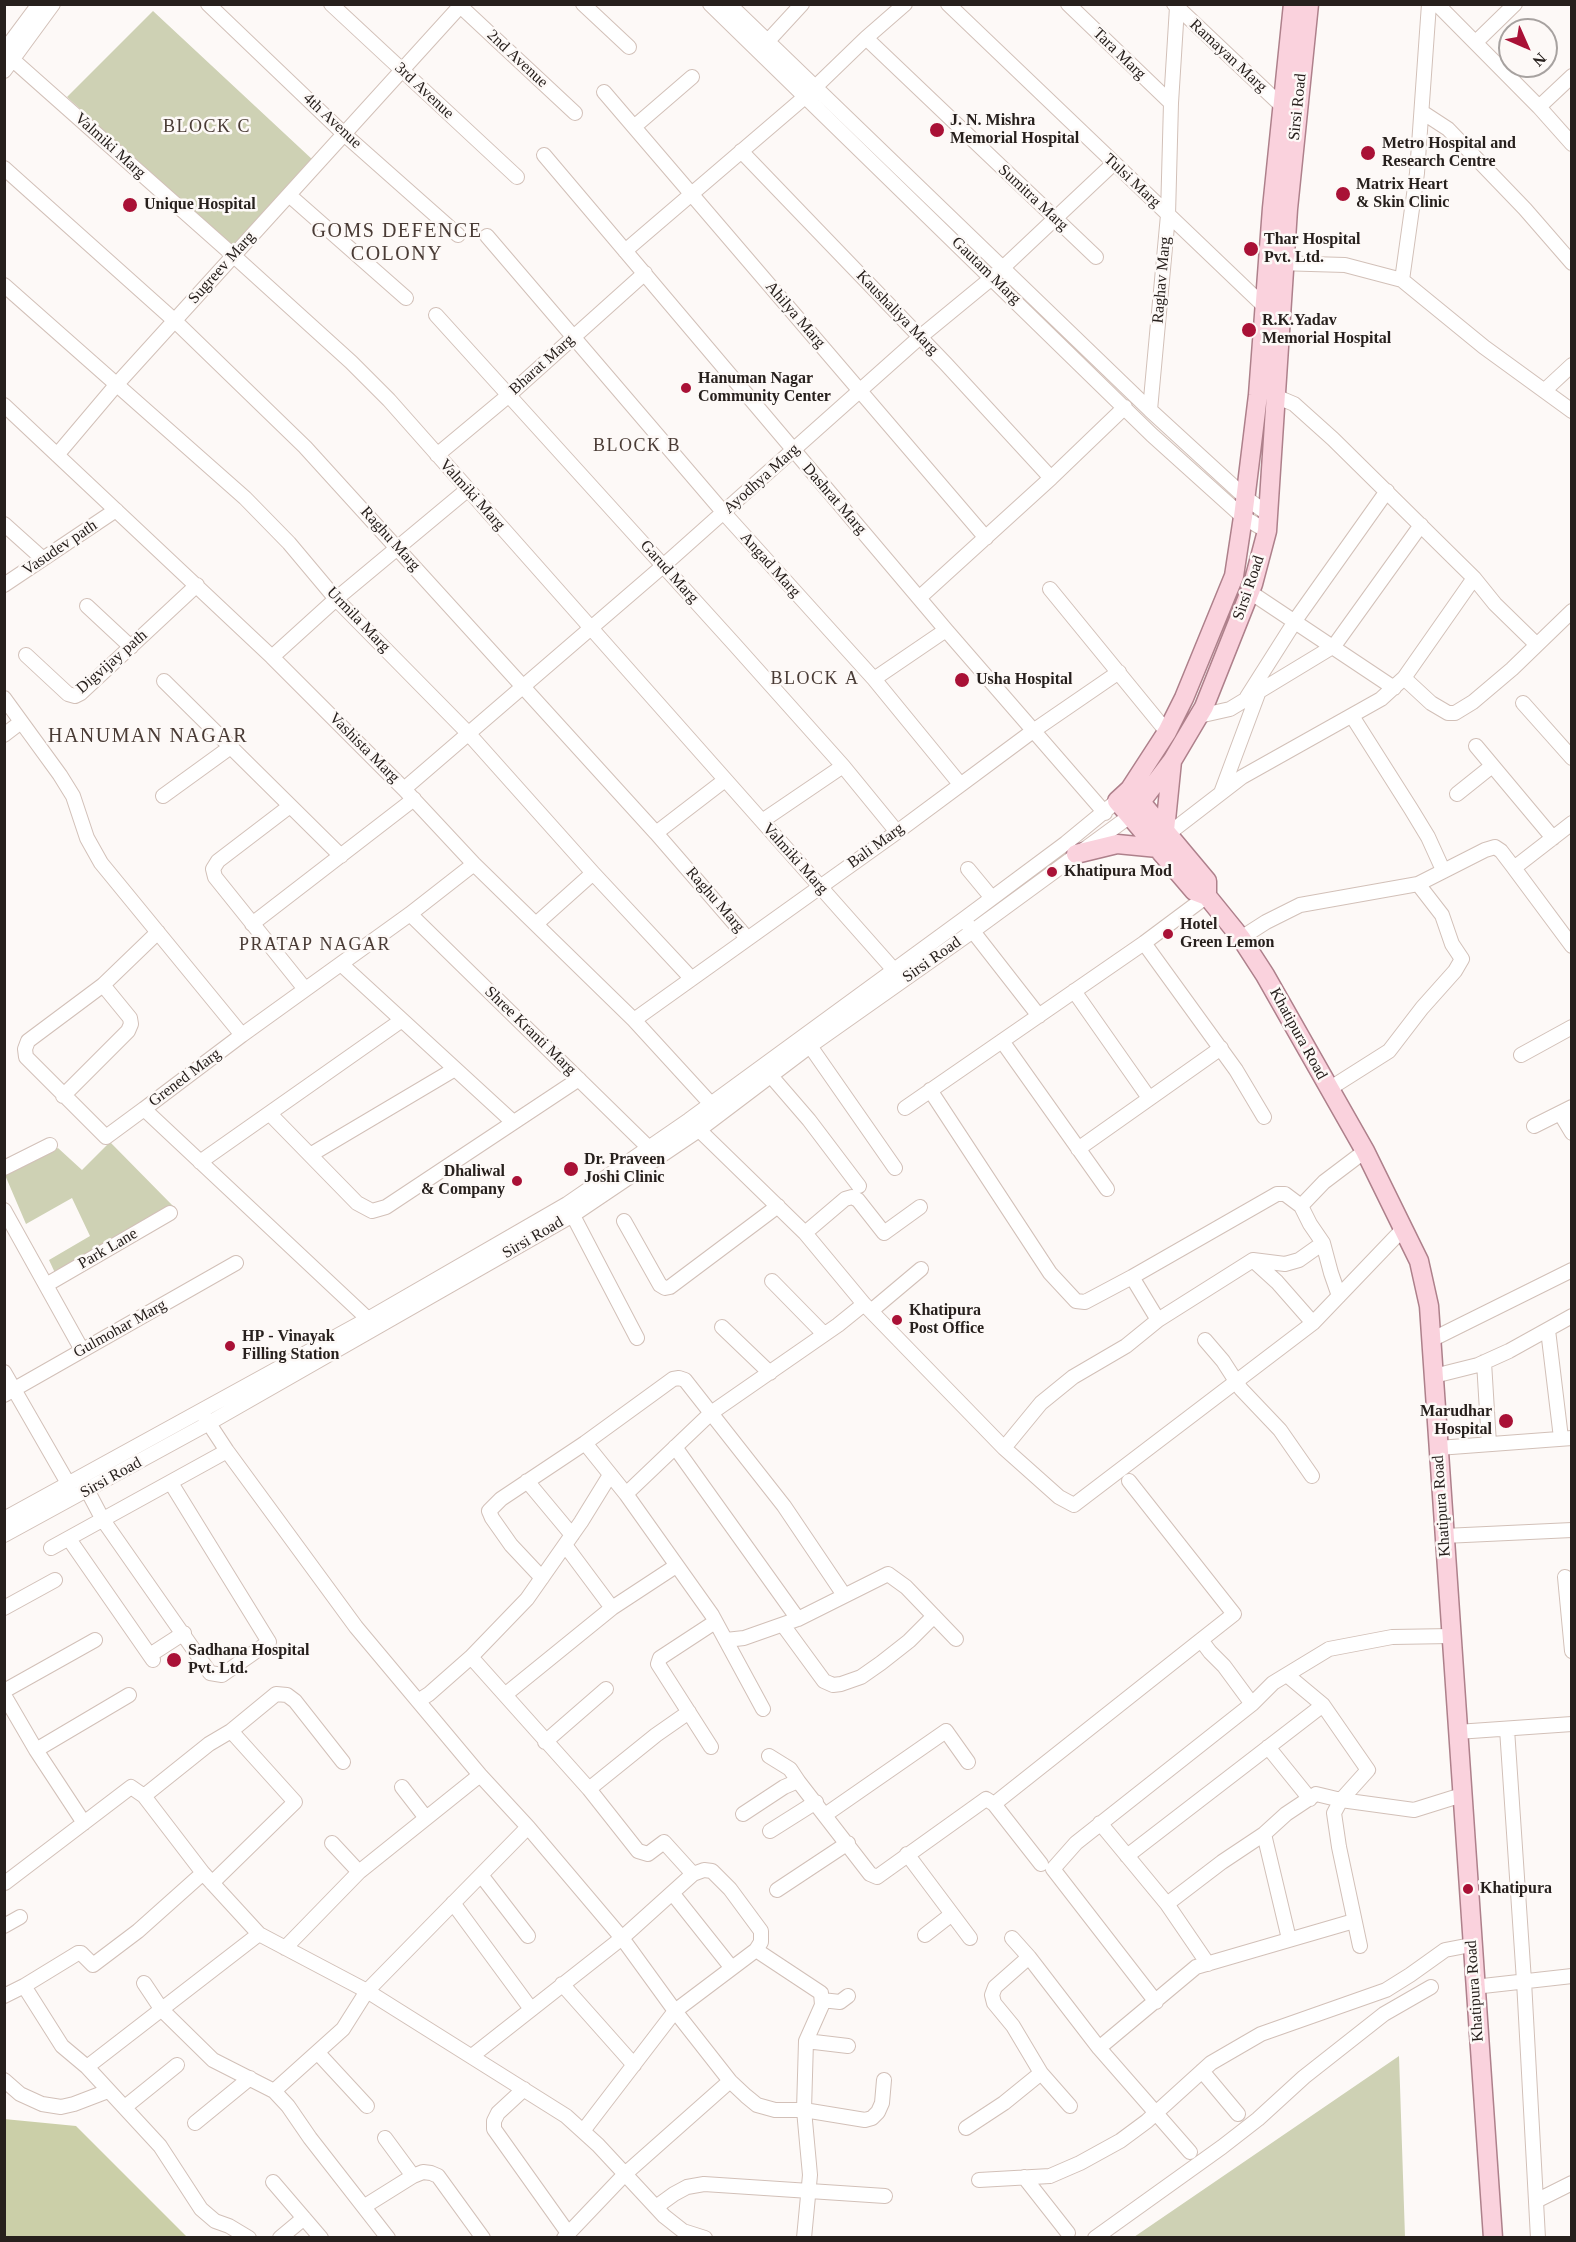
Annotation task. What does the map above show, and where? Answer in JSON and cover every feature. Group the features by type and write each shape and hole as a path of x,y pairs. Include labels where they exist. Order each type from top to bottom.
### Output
{"main road":[{"name":"Sirsi Road","path":"1136,809 1172,761 1199,716 1250,592 1268,523 1275,396 1276,263 1283,107 1293,4"},
{"name":"Sirsi Road","path":"1117,801 1167,732 1184,698 1234,576 1258,395 1265,307 1276,263 1309,4"},
{"path":"1076,854 1117,844 1164,838 1172,761"},
{"name":"Khatipura Road","path":"1117,801 1136,809 1164,838 1194,891 1207,896 1241,938 1265,975 1365,1151 1419,1261 1429,1306 1471,1945 1493,2238"}],"street":[{"path":"4,71 7,54 39,4"},
{"path":"7,54 53,4"},
{"name":"4th Avenue","path":"208,4 344,134 458,235"},
{"name":"3rd Avenue","path":"331,4 517,177"},
{"path":"583,4 629,47"},
{"name":"Gautam Marg","path":"710,4 810,92 998,273 1246,498 1268,523"},
{"name":"Gautam Marg","path":"729,4 767,42 810,92"},
{"path":"767,42 802,4"},
{"path":"625,251 810,92 905,4"},
{"name":"Tulsi Marg","path":"948,4 1265,307"},
{"name":"Tara Marg","path":"1068,4 1171,103"},
{"path":"1402,280 1417,173 1429,4"},
{"path":"1437,4 1539,107 1572,144"},
{"path":"1476,42 1515,4"},
{"name":"Sugreev Marg","path":"57,454 117,384 461,5"},
{"name":"2nd Avenue","path":"461,5 576,113"},
{"name":"Raghav Marg","path":"1150,410 1168,215 1175,6"},
{"name":"Ramayan Marg","path":"1175,6 1283,107"},
{"name":"Sumitra Marg","path":"866,38 1096,257"},
{"name":"Valmiki Marg","path":"7,54 234,256 389,400 894,970"},
{"path":"1539,107 1572,76"},
{"path":"634,127 692,77"},
{"name":"Ahilya Marg","path":"604,92 986,538"},
{"path":"1422,112 1448,129 1525,209 1572,263"},
{"name":"Kaushaliya Marg","path":"741,151 921,338 1051,478"},
{"name":"Dashrat Marg","path":"544,155 1033,731 1117,801"},
{"name":"Ayodhya Marg","path":"405,789 998,273 1113,164"},
{"name":"Raghu Marg","path":"4,168 175,321 305,447 657,833 747,938"},
{"path":"289,195 406,298"},
{"name":"Angad Marg","path":"487,236 724,513 874,679 960,784"},
{"path":"1276,263 1345,265 1402,280 1484,347 1572,411"},
{"name":"Bharat Marg","path":"437,455 509,395 645,273"},
{"name":"Gautam Marg","path":"998,273 1152,435 1243,517 1268,523"},
{"name":"Urmila Marg","path":"4,285 244,498 289,543 336,599 468,733 691,978"},
{"name":"Garud Marg","path":"436,315 843,766 897,832"},
{"path":"1545,390 1572,365"},
{"path":"1275,396 1294,404 1387,491 1536,644"},
{"name":"Vashista Marg","path":"4,405 272,657 405,789 474,864 634,1020 711,1104"},
{"path":"919,598 1051,478 1125,406"},
{"path":"272,657 336,599 467,490"},
{"path":"1245,700 1294,621 1387,491"},
{"name":"Vasudev path","path":"4,585 116,510"},
{"path":"4,524 43,559"},
{"path":"1199,716 1230,709 1334,646 1421,525"},
{"path":"1164,838 1242,777 1381,699 1404,678 1474,578"},
{"name":"Digvijay path","path":"26,655 68,694 75,696 81,693 197,585"},
{"path":"1050,589 1167,732"},
{"path":"1250,592 1394,688"},
{"path":"87,606 130,647"},
{"path":"1404,678 1431,703 1448,713 1455,713 1473,702 1512,669 1572,611"},
{"path":"874,679 946,630"},
{"name":"Bali Marg","path":"634,1020 897,832 923,820 960,784 1119,672"},
{"path":"164,681 341,856"},
{"path":"1220,795 1259,691"},
{"path":"4,698 73,796 87,838 101,863 242,1035"},
{"path":"1523,703 1572,758"},
{"path":"1352,716 1428,837 1443,870"},
{"path":"4,735 21,722"},
{"path":"163,796 232,746"},
{"path":"1476,746 1553,838"},
{"path":"762,821 843,766"},
{"path":"1457,794 1492,766"},
{"path":"657,833 725,780"},
{"path":"252,924 414,799"},
{"name":"Sirsi Road","path":"205,1418 368,1318 570,1209 649,1148 694,1125 711,1104 964,919 1117,801"},
{"path":"290,806 218,861 213,869 215,877 305,990"},
{"name":"Sirsi Road","path":"4,1535 85,1484 570,1209 771,1076 973,931 1136,809"},
{"path":"1514,868 1572,823"},
{"path":"1241,938 1300,905 1418,884 1485,850 1495,848 1501,851 1567,930 1572,946"},
{"name":"Grened Marg","path":"368,1318 144,1109 410,914 474,864"},
{"path":"969,868 992,898"},
{"path":"536,924 593,873"},
{"path":"1329,1089 1389,1051 1422,1008 1455,971 1462,958 1452,944 1442,915 1418,884"},
{"path":"905,1108 1144,943 1207,896"},
{"name":"Shree Kranti Marg","path":"410,914 649,1148"},
{"path":"964,919 1039,1016"},
{"path":"144,1109 106,1137 26,1057 25,1049 28,1041 103,985 158,932"},
{"path":"1144,943 1221,1048 1264,1117"},
{"path":"341,964 513,1122"},
{"path":"63,1096 128,1031 131,1024 130,1018 103,985"},
{"path":"1074,991 1149,1098"},
{"path":"200,1162 402,1020"},
{"path":"1521,1055 1572,1027"},
{"path":"1002,1041 1107,1189"},
{"path":"810,1046 895,1168"},
{"path":"1078,1149 1221,1048"},
{"path":"310,1155 455,1069"},
{"path":"771,1076 859,1186"},
{"path":"270,1114 357,1203 372,1211 386,1207 579,1079"},
{"path":"930,1090 1050,1272 1076,1301 1085,1302 1132,1277 1276,1194 1285,1194 1301,1206 1323,1243 1339,1296"},
{"path":"1534,1126 1566,1110 1572,1133"},
{"path":"694,1125 805,1233 868,1307 1004,1448 1059,1497 1074,1505 1313,1323 1404,1228"},
{"path":"4,1168 50,1146"},
{"path":"1301,1206 1324,1182 1365,1151"},
{"path":"805,1233 845,1199 852,1197 858,1200 885,1233 920,1206"},
{"path":"624,1221 660,1285 665,1288 670,1287 778,1206"},
{"path":"570,1209 637,1338"},
{"path":"4,1210 82,1350"},
{"name":"Park Lane","path":"46,1286 170,1213"},
{"path":"1004,1448 1041,1403 1073,1377 1126,1346 1158,1320 1253,1260 1285,1264 1299,1260 1323,1243"},
{"path":"1253,1260 1277,1281 1313,1323"},
{"name":"Gulmohar Marg","path":"9,1392 236,1263"},
{"path":"626,1494 711,1413 921,1269"},
{"path":"1431,1340 1572,1270"},
{"path":"1132,1277 1158,1320"},
{"path":"772,1281 824,1334"},
{"path":"1434,1376 1484,1362 1572,1317"},
{"path":"722,1327 770,1374"},
{"path":"1438,1448 1566,1438 1548,1330"},
{"path":"1205,1340 1223,1361 1241,1389 1280,1430 1312,1476"},
{"path":"1484,1362 1490,1443"},
{"path":"4,1372 9,1392 69,1485"},
{"path":"542,1578 511,1545 489,1511 501,1499 585,1443 673,1379 685,1380 784,1506 844,1595"},
{"path":"205,1418 356,1627 480,1775 528,1827 622,1938 730,2081 757,2105 775,2110 804,2110 865,2120 872,2118 878,2112 882,2103 884,2080"},
{"path":"585,1443 626,1494 715,1622 763,1709"},
{"path":"675,1447 798,1619"},
{"path":"51,1548 227,1451"},
{"path":"418,1701 471,1657 527,1599 610,1475"},
{"path":"527,1481 612,1608"},
{"path":"994,1804 1234,1614 1129,1481"},
{"path":"85,1484 103,1520 210,1673 222,1675 269,1642 171,1482"},
{"name":"Sirsi Road","path":"4,1520 69,1485 85,1484"},
{"path":"1444,1536 1572,1530"},
{"path":"69,1539 151,1658 184,1633"},
{"path":"506,1694 612,1608 676,1566"},
{"path":"726,1640 744,1638 798,1619 888,1574 906,1587 956,1639"},
{"path":"1565,1577 1572,1651"},
{"path":"4,1608 55,1580"},
{"path":"783,1625 824,1681 842,1684 861,1677 881,1663 909,1641 934,1616"},
{"path":"711,1747 657,1664 660,1658 715,1622"},
{"path":"1156,2002 1053,1869 1076,1843 1252,1704 1273,1683 1329,1649 1409,1635 1451,1636"},
{"path":"84,1823 36,1750 10,1716 4,1693 95,1640"},
{"path":"1202,1640 1252,1704"},
{"path":"471,1657 506,1694 544,1742 589,1789 638,1851 648,1854 664,1842 693,1874"},
{"path":"1287,1675 1323,1705 1368,1770 1341,1800 1334,1813 1360,1946"},
{"path":"544,1742 606,1689"},
{"path":"144,1796 276,1694 287,1695 295,1701 343,1762"},
{"path":"36,1750 129,1695"},
{"path":"1127,1856 1323,1705"},
{"path":"589,1789 688,1712"},
{"path":"1457,1732 1572,1724"},
{"path":"1507,1729 1538,2238"},
{"path":"4,1996 78,1953 81,1953 93,1965 207,1877 295,1802 231,1731"},
{"path":"825,1815 946,1731 968,1762"},
{"path":"1268,1747 1310,1798"},
{"path":"769,1756 790,1768 870,1874 877,1877 986,1799 994,1804 1041,1864"},
{"path":"285,1948 359,1872 480,1775"},
{"path":"743,1814 784,1787 798,1781"},
{"path":"5,1883 131,1786 144,1796 207,1877 259,1934 367,1991 567,2116 656,2207 683,2231 701,2237"},
{"path":"402,1787 426,1818"},
{"path":"1167,1904 1316,1794 1341,1800 1414,1810 1461,1795"},
{"path":"770,1831 816,1802"},
{"path":"1100,1823 1167,1904 1208,1964"},
{"path":"274,2091 343,2029 367,1991 528,1827"},
{"path":"1264,1834 1289,1939"},
{"path":"332,1843 359,1872"},
{"path":"777,1890 848,1843"},
{"path":"907,1854 970,1938"},
{"path":"472,2056 622,1938 693,1874 704,1870 712,1871 730,1889 762,1931 761,1942 756,1950 675,2011 583,2131"},
{"path":"481,1875 528,1936"},
{"path":"673,1894 731,1967"},
{"path":"453,1903 531,2009"},
{"path":"925,1935 952,1914"},
{"path":"4,1926 20,1917"},
{"path":"1099,2048 1196,1967 1354,1921"},
{"path":"87,2067 259,1934"},
{"path":"1012,1938 1099,2048 1190,2152"},
{"path":"979,2180 1050,2176 1080,2163 1120,2141 1211,2063 1262,2034 1386,1990 1445,1950 1471,1945"},
{"path":"756,1950 821,1993 822,2006 806,2041 804,2110 810,2175 804,2238"},
{"path":"1029,1957 995,1987 992,1995 994,2004 1013,2026 1041,2073 1070,2106"},
{"path":"1474,1988 1572,1976"},
{"path":"144,1983 162,2010 213,2060 274,2091 288,2106 309,2138 388,2238"},
{"path":"562,1984 634,2066"},
{"path":"24,1986 62,2046 87,2067 160,2146 201,2209 215,2221 249,2238"},
{"path":"1095,2238 1222,2147 1258,2119 1304,2077 1384,2014 1431,1987"},
{"path":"822,2000 840,2002 848,1996"},
{"path":"806,2041 848,2046"},
{"path":"318,2053 367,2106"},
{"path":"125,2107 177,2065"},
{"path":"1202,2072 1238,2114"},
{"path":"966,2128 996,2109 1041,2073"},
{"path":"195,2123 250,2078"},
{"path":"4,2080 20,2094 42,2104 61,2107 108,2091"},
{"path":"524,2089 498,2113 494,2121 494,2129 566,2235 625,2174 730,2081"},
{"path":"385,2138 413,2176"},
{"path":"365,2206 413,2176 423,2172 438,2176 483,2238"},
{"path":"1024,2177 1068,2233"},
{"path":"273,2182 321,2238"},
{"path":"1536,2201 1572,2183"},
{"path":"656,2207 687,2187 704,2184 885,2196"},
{"path":"280,2238 304,2218"}],"green space":[{"path":"153,11 314,161 232,248 67,97"},
{"path":"110,1142 175,1208 56,1275 49,1260 90,1236 72,1198 26,1224 5,1175 58,1148 82,1170"},
{"path":"1399,2056 1405,2237 1134,2237"},
{"path":"4,2119 76,2126 187,2237 5,2237"}],"place":[{"name":"J. N. Mishra Memorial Hospital","path":"937,130"},
{"name":"Metro Hospital and Research Centre","path":"1368,153"},
{"name":"Matrix Heart & Skin Clinic","path":"1343,194"},
{"name":"Unique Hospital","path":"130,205"},
{"name":"Thar Hospital Pvt. Ltd.","path":"1251,249"},
{"name":"R.K.Yadav Memorial Hospital","path":"1249,330"},
{"name":"Hanuman Nagar Community Center","path":"686,388"},
{"name":"Usha Hospital","path":"962,680"},
{"name":"Khatipura Mod","path":"1052,872"},
{"name":"Hotel Green Lemon","path":"1168,934"},
{"name":"Dr. Praveen Joshi Clinic","path":"571,1169"},
{"name":"Dhaliwal & Company","path":"517,1181"},
{"name":"Khatipura Post Office","path":"897,1320"},
{"name":"HP - Vinayak Filling Station","path":"230,1346"},
{"name":"Marudhar Hospital","path":"1506,1421"},
{"name":"Sadhana Hospital Pvt. Ltd.","path":"174,1660"},
{"name":"Khatipura","path":"1468,1889"}],"district":[{"name":"BLOCK C","path":"207,127"},
{"name":"GOMS DEFENCE COLONY","path":"397,244"},
{"name":"BLOCK B","path":"637,446"},
{"name":"BLOCK A","path":"815,679"},
{"name":"HANUMAN NAGAR","path":"148,737"},
{"name":"PRATAP NAGAR","path":"315,945"}]}
